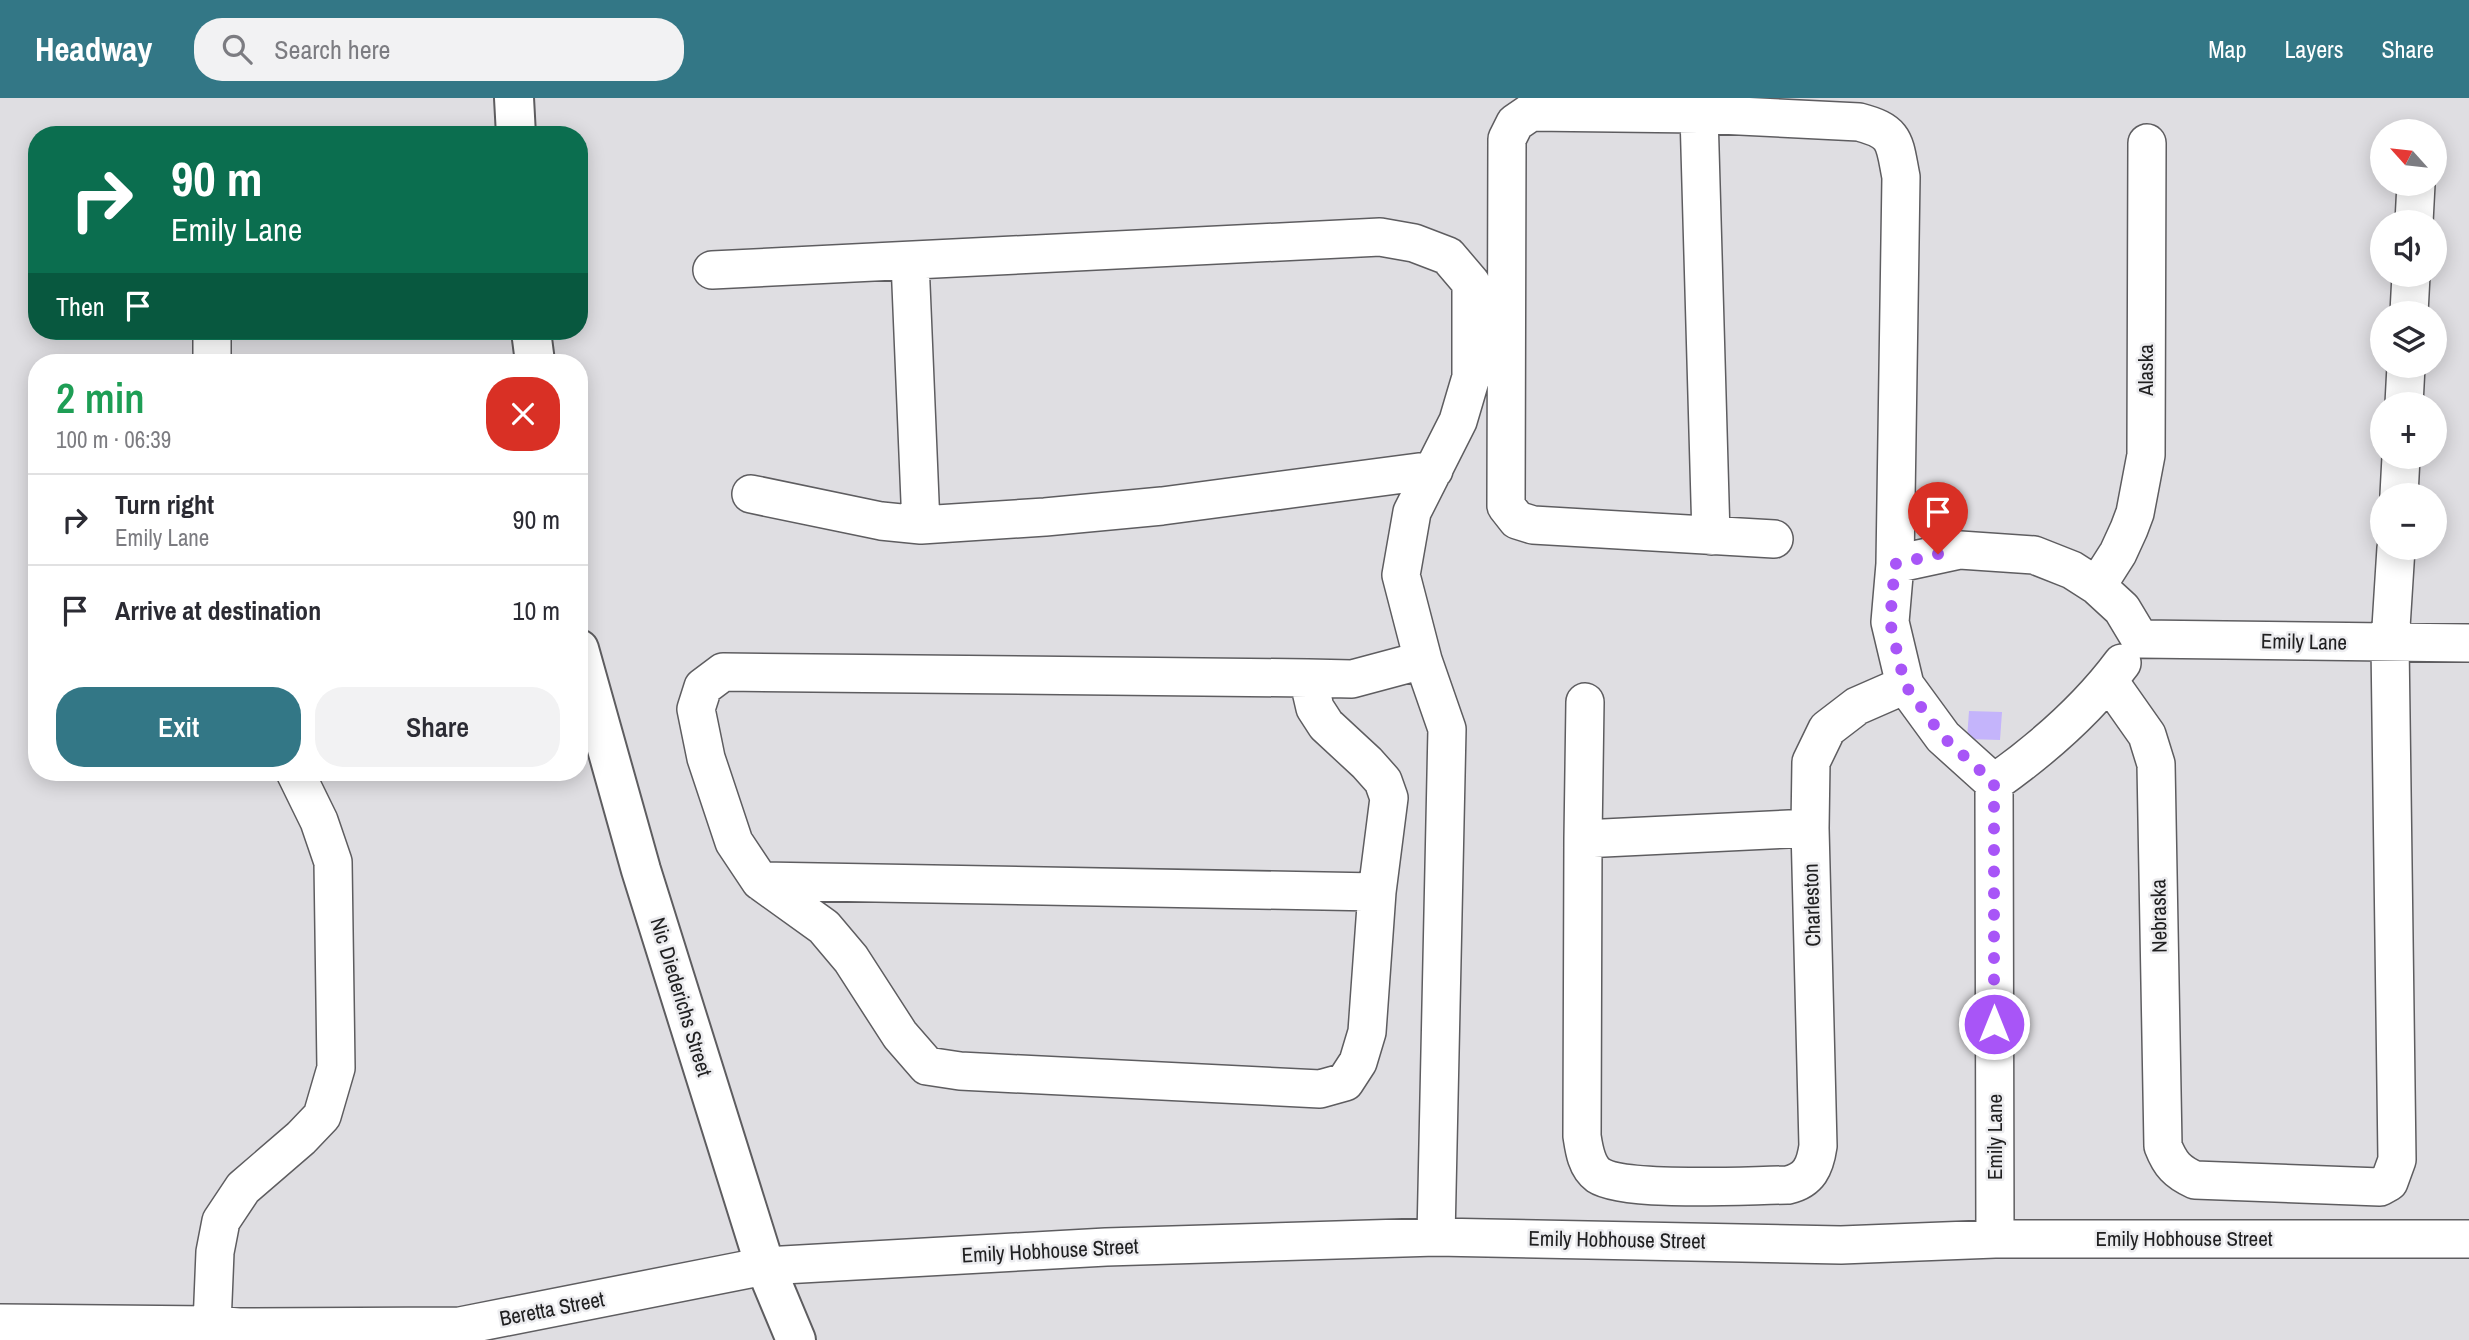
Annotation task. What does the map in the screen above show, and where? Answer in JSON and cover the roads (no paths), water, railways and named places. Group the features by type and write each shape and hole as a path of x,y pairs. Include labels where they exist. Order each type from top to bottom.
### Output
{"street":[{"path":"514,98 516,126"},
{"path":"1774,539 1533,525 1517,520 1506,506 1507,139 1515,123 1531,112 1699,114 1859,122 1880,127 1888,134 1894,144 1901,177 1895,564 1890,622 1905,685 1943,737 1994,783 2067,724 2109,681 2140,639 2122,609 2097,586 2072,569 2034,555 1960,550 1895,564"},
{"path":"1699,114 1711,536"},
{"name":"Alaska","path":"2097,586 2118,553 2135,513 2146,455 2147,144"},
{"path":"712,270 1380,237 1414,243 1448,256 1471,283 1471,377 1458,421 1412,512 1401,575 1423,660 1447,729 1436,1237"},
{"path":"910,261 921,525"},
{"path":"751,495 881,522 921,525 1162,506 1434,470"},
{"path":"2390,643 2395,560"},
{"name":"Emily Lane","path":"2140,639 2469,643"},
{"name":"Nebraska","path":"2109,681 2147,735 2156,764 2163,1146 2170,1163 2180,1174 2195,1180 2380,1187 2389,1182 2397,1160 2390,643"},
{"path":"1308,678 1315,708 1326,725 1383,781 1389,798 1377,892 1367,1032 1358,1062 1345,1082 1320,1089 973,1072 927,1066 900,1035 851,959 824,927 760,881 734,842 706,758 696,709 703,687 723,672 1308,678 1352,679 1423,660"},
{"name":"Nic Diederichs Street","path":"588,681 641,870 765,1266 796,1340"},
{"name":"Charleston","path":"1583,839 1582,1136 1586,1158 1596,1173 1608,1180 1635,1185 1788,1185 1802,1181 1811,1172 1818,1146 1810,828 1811,762 1827,729 1857,706 1905,685"},
{"path":"1586,702 1583,839 1810,828"},
{"path":"229,1331 215,1252 220,1221 243,1188 301,1138 322,1116 336,1068 333,862 319,821 299,781"},
{"name":"Emily Lane","path":"1994,783 1995,1239"},
{"path":"760,881 1377,892"},
{"name":"Emily Hobhouse Street","path":"765,1266 1107,1247 1436,1237 1841,1245 1995,1239 2469,1239"},
{"name":"Beretta Street","path":"0,1323 229,1331 460,1326 765,1266"}]}
